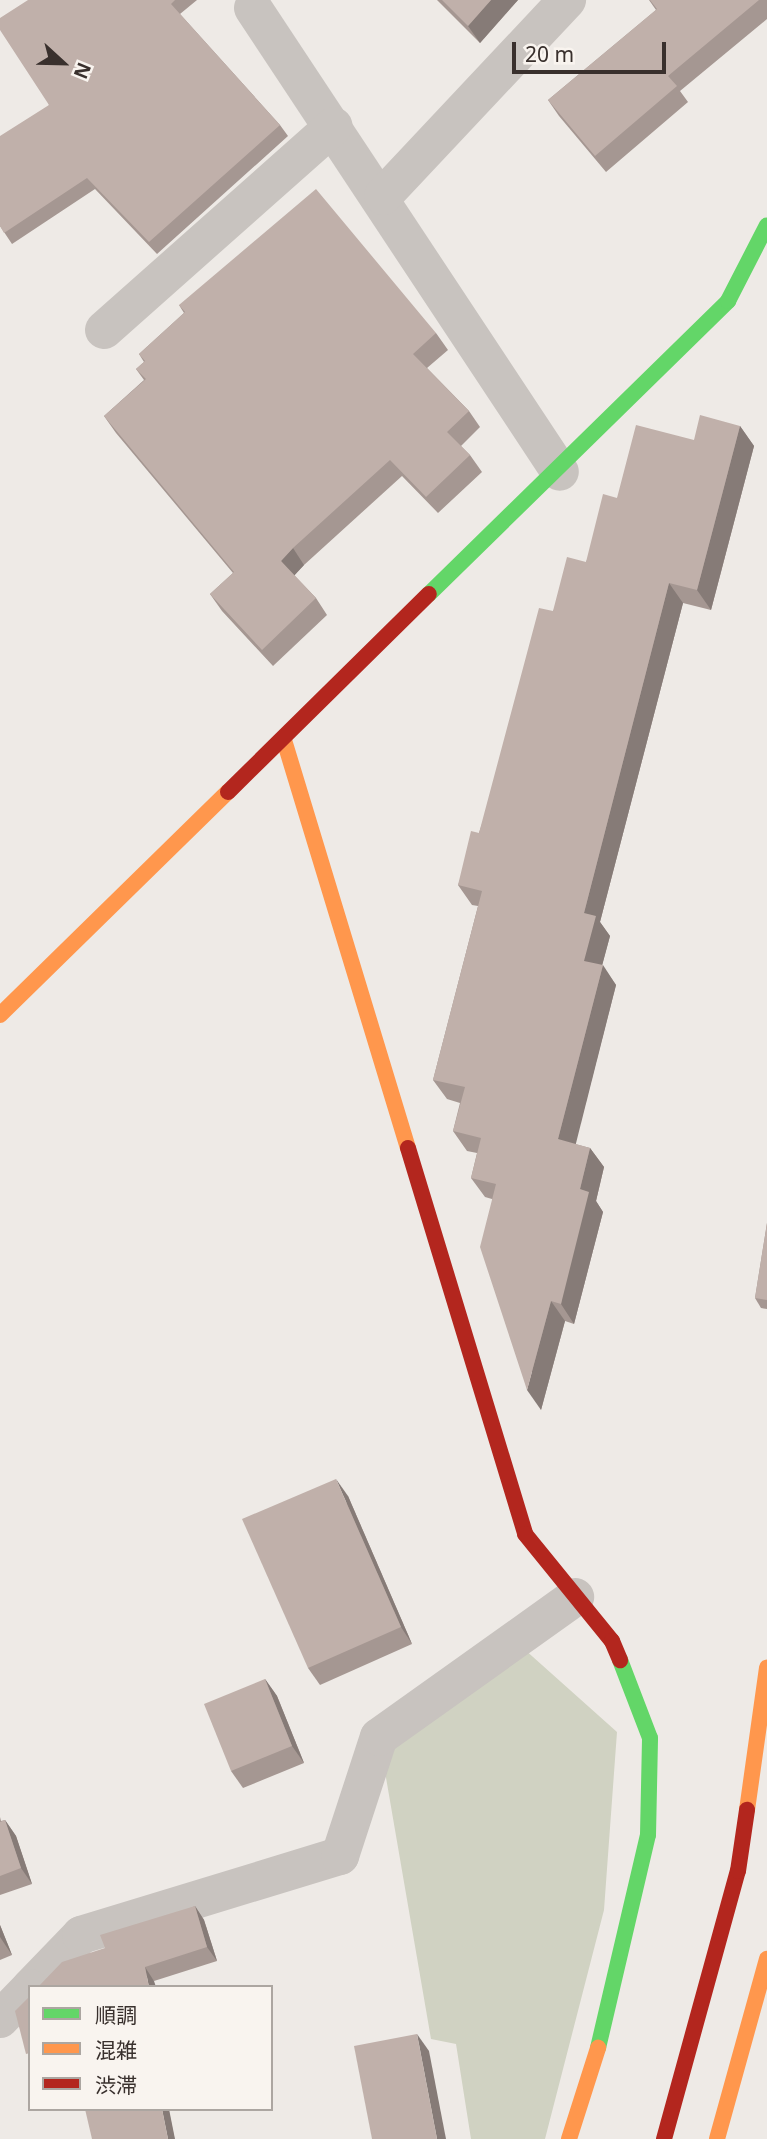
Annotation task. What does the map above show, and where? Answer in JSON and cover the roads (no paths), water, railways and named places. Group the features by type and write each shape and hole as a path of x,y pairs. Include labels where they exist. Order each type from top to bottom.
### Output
{"main road":[{"path":"0,1016 560,472 727,301 767,225"},
{"path":"284,740 525,1534 612,1641 650,1738 648,1835 615,1996 569,2139"},
{"path":"664,2139 738,1871 767,1667"},
{"path":"718,2139 767,1947"},
{"path":"718,2139 767,1959"}],"street":[{"path":"383,196 567,0"},
{"path":"253,8 383,196 560,472"},
{"path":"104,330 334,126"},
{"path":"34,1985 81,1935 340,1856 379,1737 575,1597"},
{"path":"0,2020 28,1991"}]}
